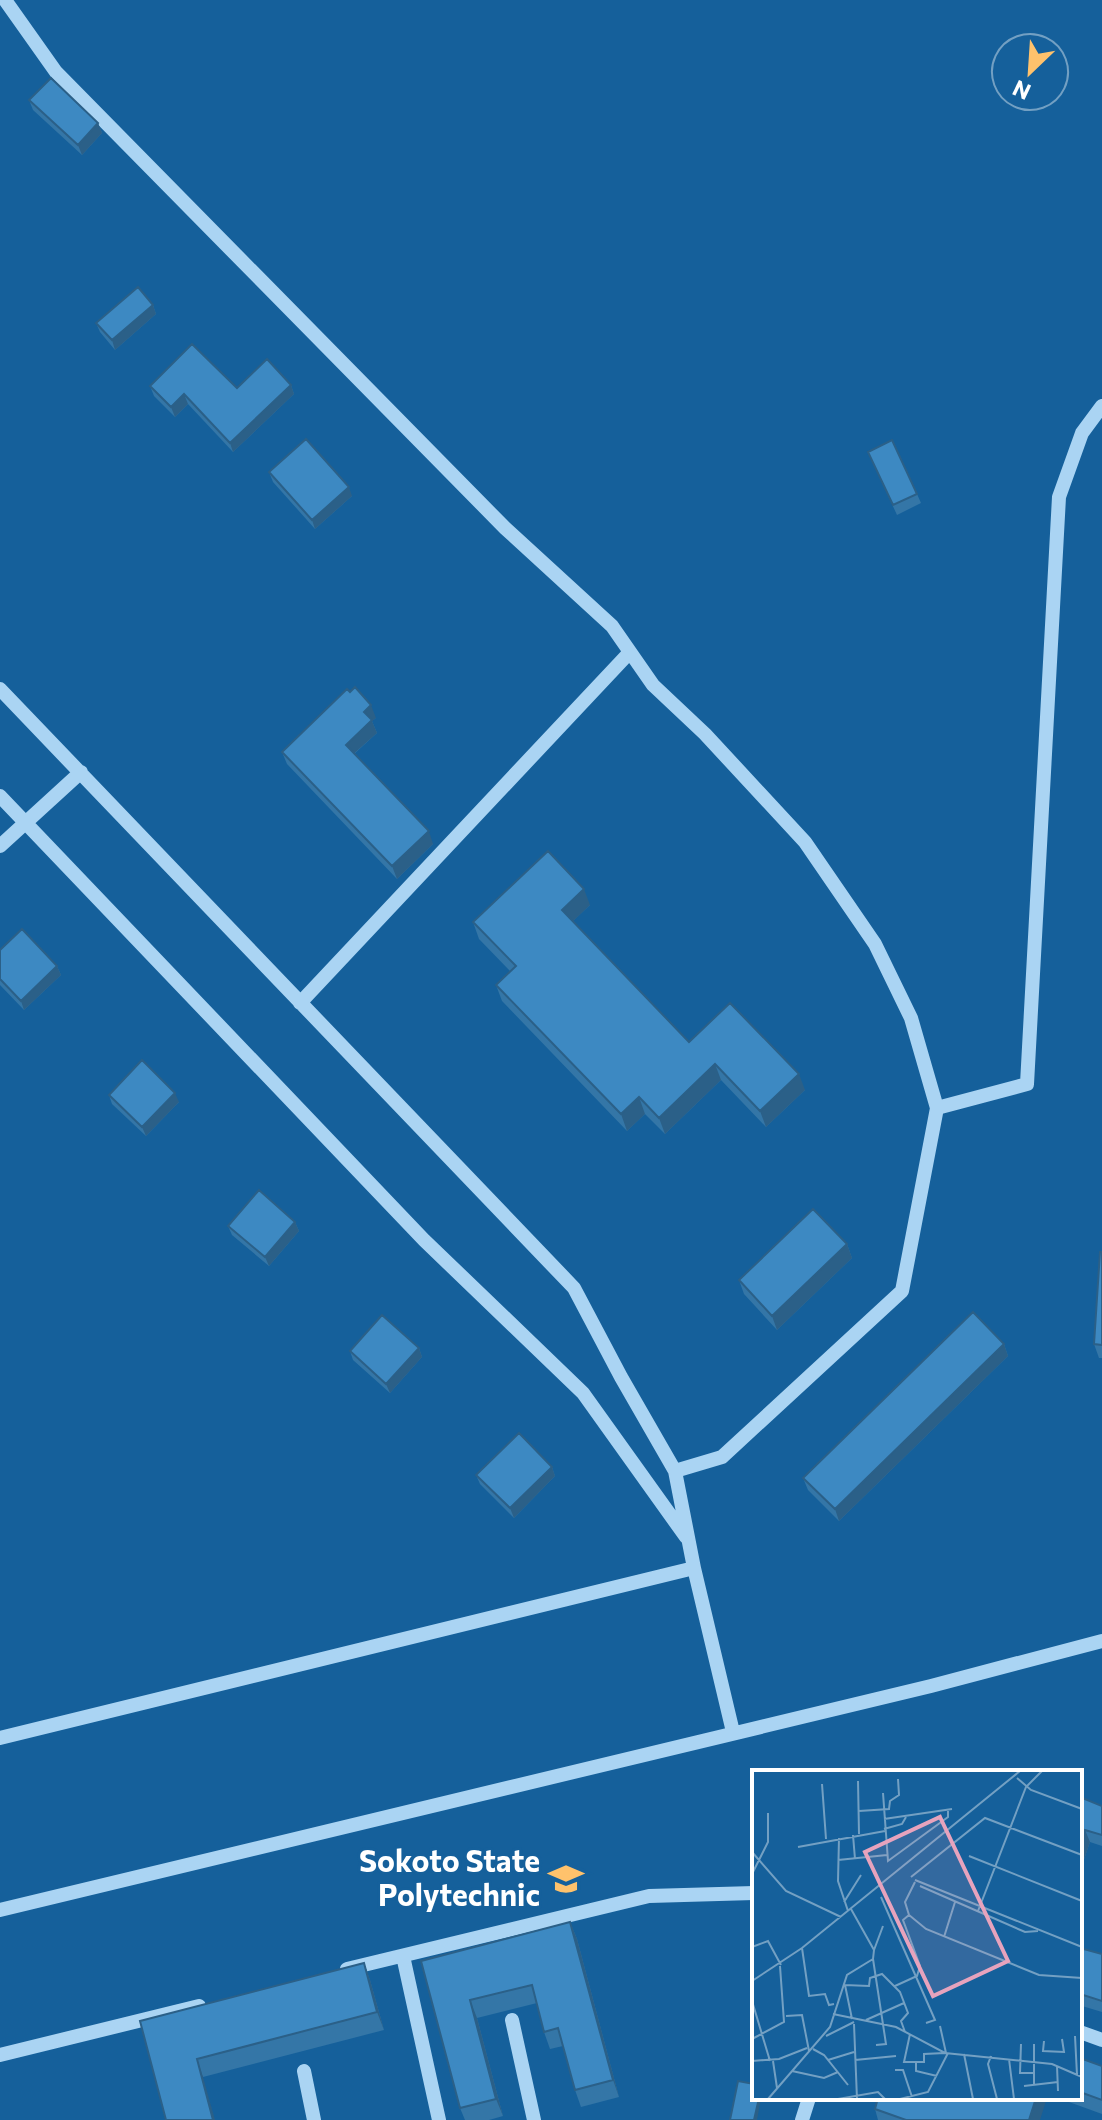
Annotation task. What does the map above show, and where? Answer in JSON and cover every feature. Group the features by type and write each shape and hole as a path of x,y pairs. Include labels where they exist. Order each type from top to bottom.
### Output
{"street":[{"path":"5,0 56,72 505,528 612,626 653,685 705,734 805,842 875,944 911,1018 937,1108 902,1291 722,1457 675,1471"},
{"path":"937,1108 1027,1084 1059,497 1082,433 1102,406"},
{"path":"300,1003 630,652"},
{"path":"0,689 574,1288 675,1471 694,1568 733,1732"},
{"path":"0,846 81,772"},
{"path":"0,796 424,1240 583,1393 689,1541"},
{"path":"0,1738 694,1568"},
{"path":"0,1910 931,1686 1102,1641"},
{"path":"326,1975 649,1896 752,1893"},
{"path":"403,1956 439,2120"},
{"path":"0,2055 217,2002"},
{"path":"512,2020 534,2120"},
{"path":"1082,2033 1102,2040"},
{"path":"304,2071 314,2120"},
{"path":"802,2120 808,2100"}],"building":[{"path":"51,78 98,123 78,145 29,100"},
{"path":"138,287 153,305 112,340 96,323"},
{"path":"192,344 237,388 267,359 291,385 230,443 184,394 171,407 150,386"},
{"path":"306,439 349,487 312,520 269,472"},
{"path":"892,440 917,494 893,505 868,452"},
{"path":"355,687 371,705 364,712 372,720 346,745 429,831 392,866 282,752 347,689 350,692"},
{"path":"548,851 584,889 562,910 689,1042 730,1003 799,1074 760,1111 715,1064 659,1118 639,1097 621,1114 496,985 516,966 473,922"},
{"path":"22,929 57,966 21,1001 0,979 0,950"},
{"path":"142,1060 175,1093 142,1127 109,1095"},
{"path":"259,1190 295,1222 265,1257 228,1226"},
{"path":"813,1209 847,1244 772,1316 739,1280"},
{"path":"1102,1252 1102,1345 1094,1344"},
{"path":"973,1312 1004,1344 835,1509 803,1478"},
{"path":"382,1315 419,1348 386,1384 350,1351"},
{"path":"519,1433 552,1467 510,1508 476,1475"},
{"path":"1082,1798 1102,1806 1102,1835 1085,1830 1082,1839"},
{"path":"570,1922 613,2080 575,2090 558,2028 544,2032 532,1985 470,2000 496,2099 460,2108 421,1961"},
{"path":"1082,1949 1102,1954 1102,2001 1082,1995"},
{"path":"364,1963 377,2012 197,2059 213,2120 166,2120 140,2021"},
{"path":"1082,2059 1102,2066 1102,2100 1082,2093"},
{"path":"738,2081 752,2084 752,2100 759,2100 754,2120 730,2120"},
{"path":"877,2100 1035,2100 1029,2120 906,2120 875,2109"}],"place":[{"name":"Sokoto State Polytechnic","path":"566,1879"}]}
